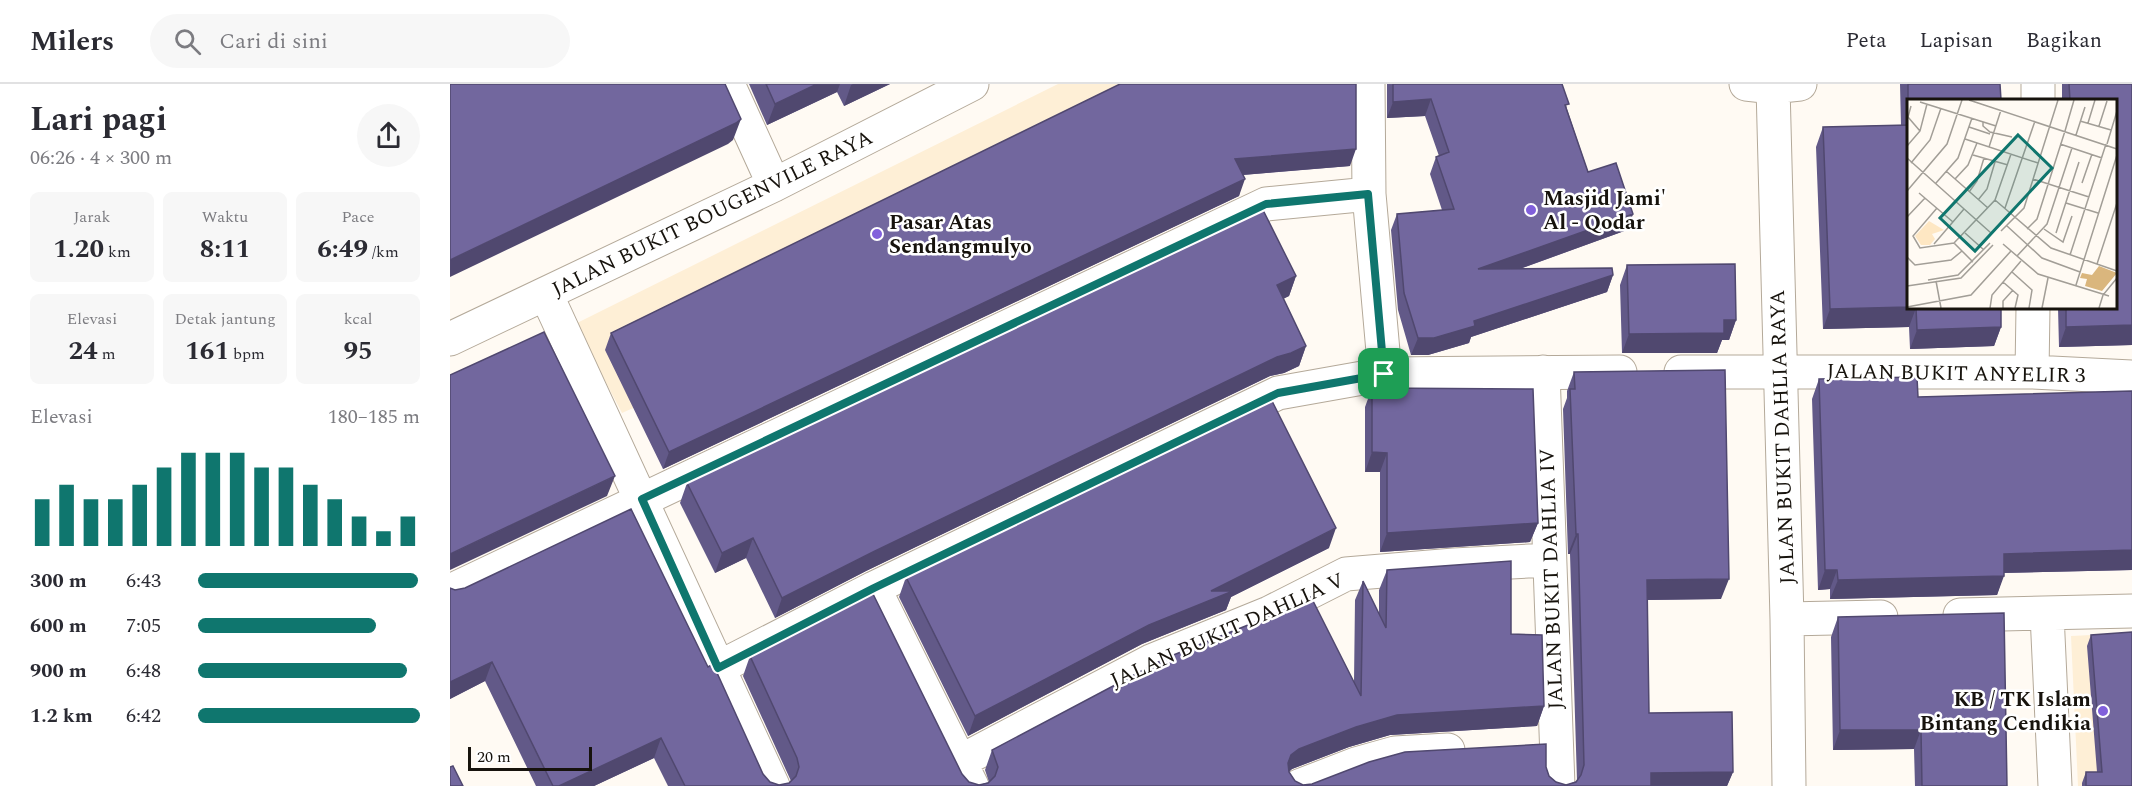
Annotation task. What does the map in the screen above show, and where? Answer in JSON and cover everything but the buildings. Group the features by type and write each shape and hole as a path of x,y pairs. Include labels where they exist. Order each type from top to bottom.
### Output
{"street":[{"path":"728,84 774,185"},
{"name":"JALAN BUKIT BOUGENVILE RAYA","path":"450,339 774,185 972,84"},
{"path":"1368,84 1368,194 1384,374"},
{"path":"2037,99 2038,84"},
{"name":"JALAN BUKIT DAHLIA RAYA","path":"1773,85 1787,619 1789,786"},
{"path":"450,591 1266,204 1368,194"},
{"path":"546,294 773,786"},
{"path":"2032,372 2033,309"},
{"name":"JALAN BUKIT DAHLIA IV","path":"1543,372 1548,560 1558,786"},
{"name":"JALAN BUKIT ANYELIR 3","path":"718,668 874,588 1278,393 1384,374 2032,372 2132,377"},
{"name":"JALAN BUKIT DAHLIA V","path":"965,774 1151,661 1269,612 1346,574 1548,560"},
{"path":"874,588 965,774"},
{"path":"1787,619 2132,611"},
{"path":"2047,614 2055,786"},
{"path":"1523,746 1557,744"},
{"path":"1299,786 1356,764 1395,753 1476,749"}],"shaded area":[{"path":"1058,84 1125,84 660,396 622,413 575,324"},
{"name":"KB / TK Islam Bintang Cendikia","path":"2132,633 2132,786 2078,786 2071,636"}],"place":[{"name":"Masjid Jami' Al - Qodar","path":"1531,210"},
{"name":"Pasar Atas Sendangmulyo","path":"877,234"},
{"name":"KB / TK Islam Bintang Cendikia","path":"2103,711"}],"route":[{"path":"1368,194 1384,374 1278,393 874,588 718,668 642,499 1266,204 1368,194"}]}
